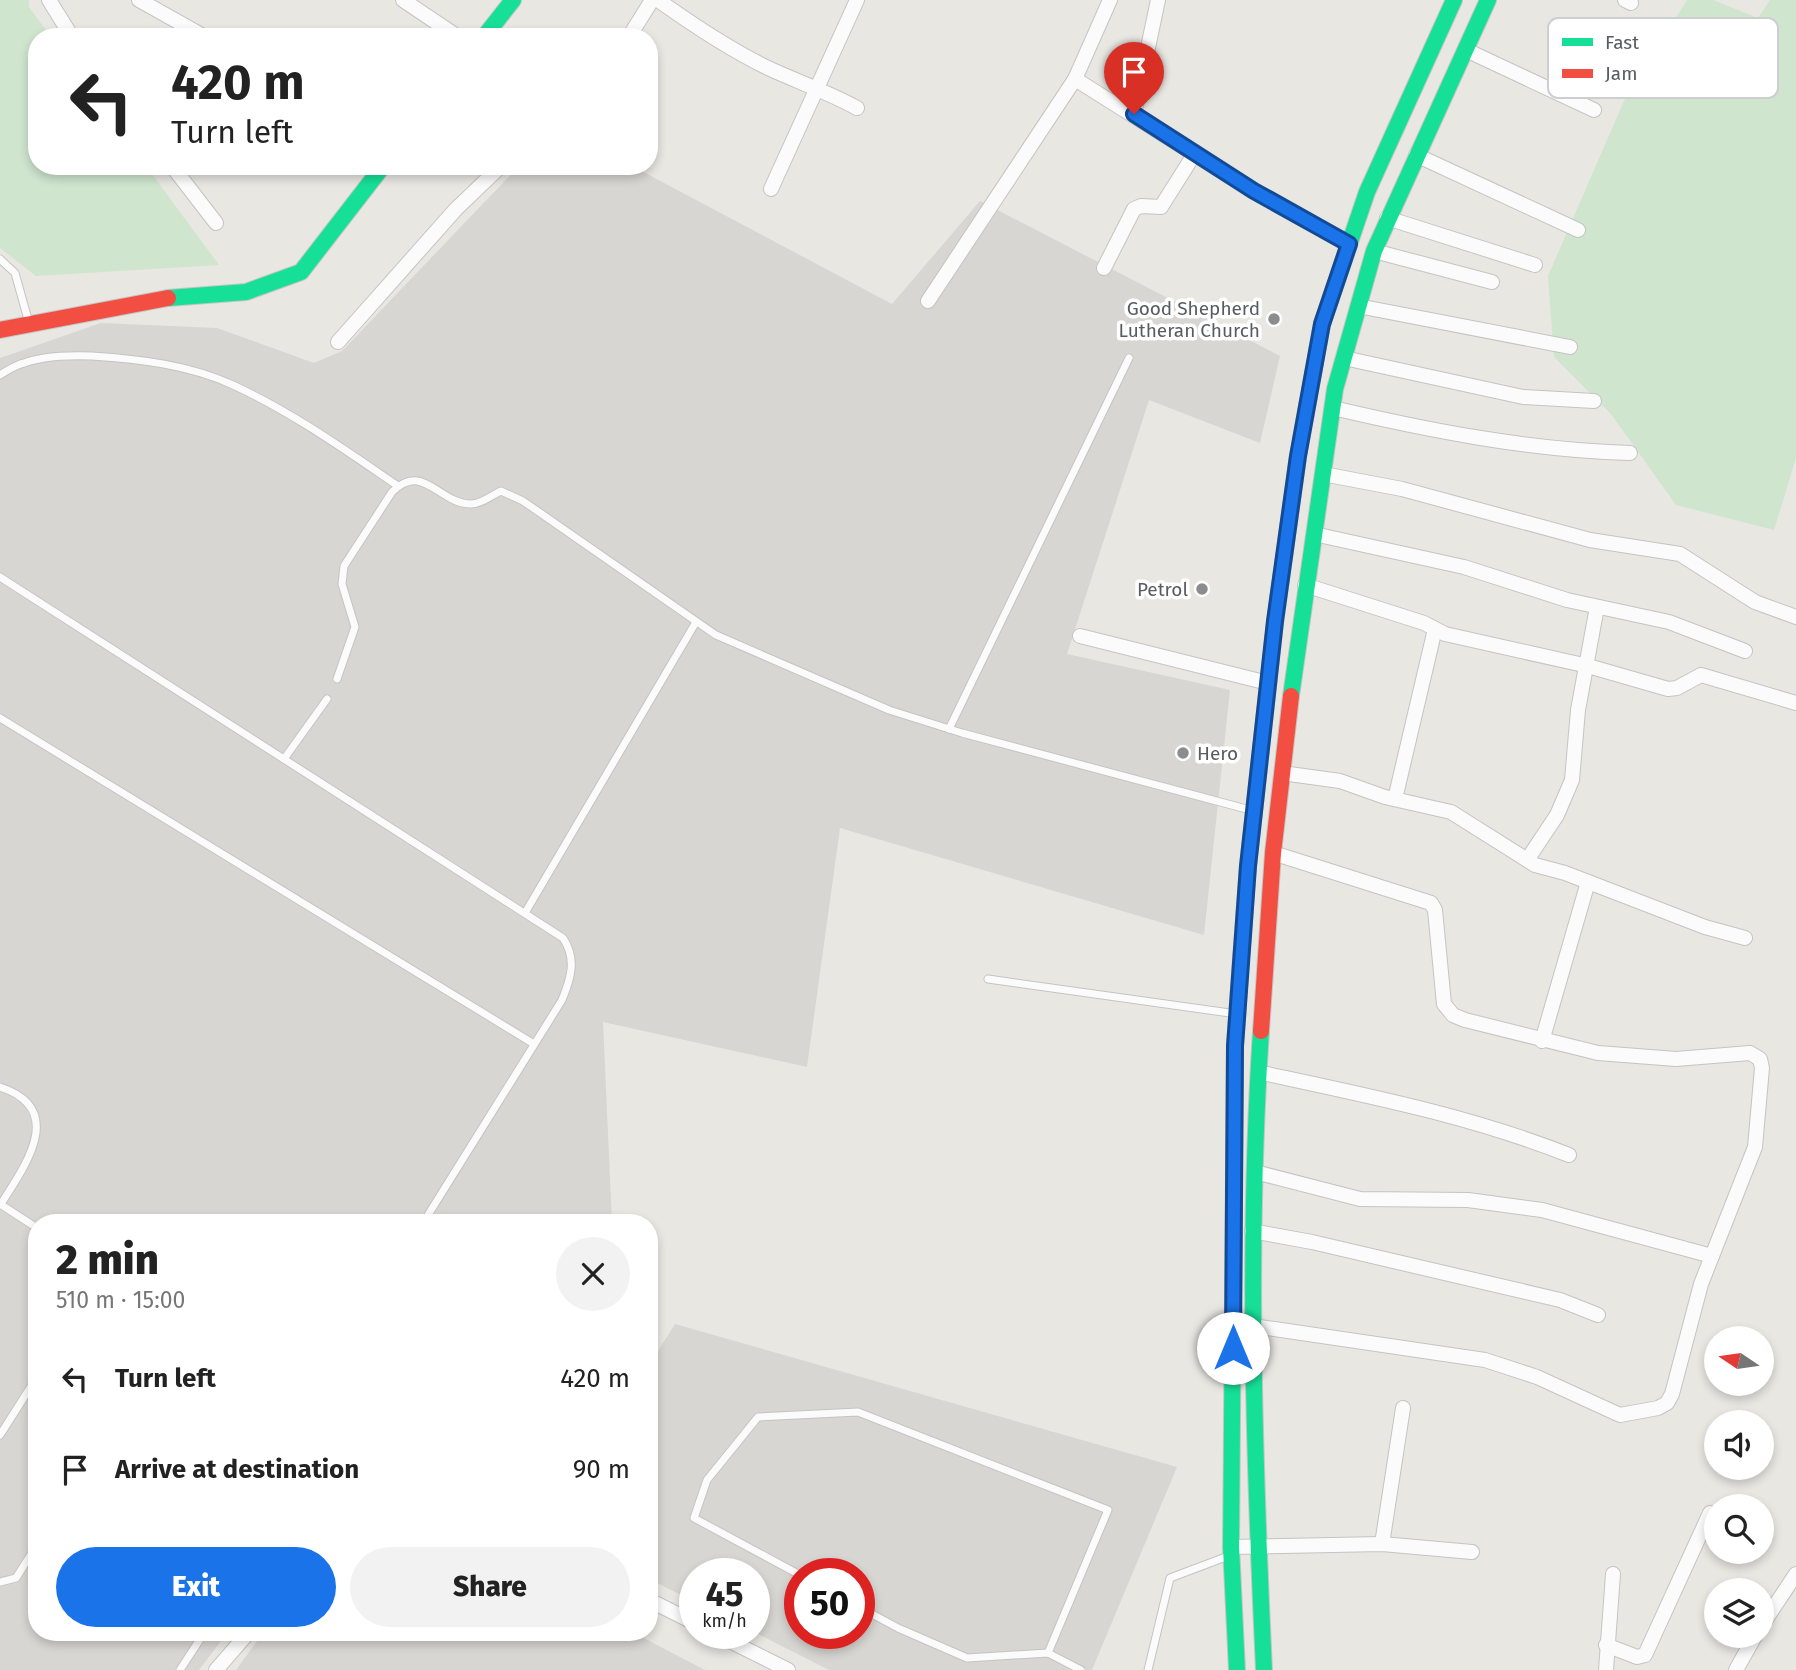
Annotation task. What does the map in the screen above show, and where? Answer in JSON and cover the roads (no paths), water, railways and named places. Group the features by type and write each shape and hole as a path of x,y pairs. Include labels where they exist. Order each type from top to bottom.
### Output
{"main road":[{"path":"491,28 513,0"},
{"path":"1237,1670 1232,1497 1237,1014 1268,683 1288,531 1322,324 1367,192 1454,0"},
{"path":"1265,1670 1256,1498 1253,1326 1252,1231 1256,1110 1273,853 1305,585 1333,408 1374,251 1488,0"},
{"path":"1,327 29,324 148,300 246,292 302,272 376,175"},
{"path":"1288,531 1314,534"},
{"path":"1259,771 1282,773"},
{"path":"1235,1112 1256,1110"},
{"path":"1232,1497 1256,1498"},
{"path":"1232,1555 1259,1553"}],"street":[{"path":"49,0 66,28"},
{"path":"139,0 189,28"},
{"path":"403,0 445,28"},
{"path":"635,28 655,0 712,38 769,69 818,87 857,108"},
{"path":"771,189 856,0"},
{"path":"928,301 1076,79 1110,0"},
{"path":"1134,114 1158,0"},
{"path":"1466,50 1548,88"},
{"path":"1076,79 1254,191 1349,244"},
{"path":"1568,98 1594,110"},
{"path":"1104,268 1134,209 1141,206 1161,208 1195,153"},
{"path":"1416,155 1578,230"},
{"path":"179,175 216,223"},
{"path":"338,342 456,209 491,175"},
{"path":"1387,218 1535,265"},
{"path":"1374,251 1492,282"},
{"path":"1358,306 1570,347"},
{"path":"1344,358 1523,397 1594,401"},
{"path":"1333,408 1429,430 1504,443 1575,452 1630,453"},
{"path":"1323,474 1402,489 1590,540 1681,554 1755,602 1796,617"},
{"path":"1314,534 1464,567 1597,607 1669,622 1745,651"},
{"path":"1305,585 1345,596 1457,637 1588,666 1668,689 1677,688 1701,675 1796,703"},
{"path":"1527,860 1557,814 1572,780 1578,710 1597,607"},
{"path":"1395,799 1435,629"},
{"path":"1080,636 1268,683"},
{"path":"1282,773 1340,781 1395,799 1451,812 1527,860 1705,928 1745,938"},
{"path":"1233,1323 1485,1360 1537,1377 1620,1415 1658,1408 1672,1394 1701,1284 1758,1135 1762,1068 1760,1059 1750,1053 1676,1059 1598,1053 1542,1041 1453,1015 1444,1004 1435,909 1431,903 1273,853"},
{"path":"1542,1041 1588,882"},
{"path":"1258,1072 1371,1095 1497,1127 1569,1155"},
{"path":"1255,1172 1360,1199 1468,1200 1542,1210 1712,1256"},
{"path":"1252,1231 1312,1242 1560,1300 1598,1315"},
{"path":"1382,1544 1403,1408"},
{"path":"1606,1645 1637,1657 1645,1656 1704,1526"},
{"path":"1259,1553 1382,1544 1472,1552"},
{"path":"1606,1670 1613,1574"},
{"path":"1774,1607 1796,1574"},
{"path":"658,1604 679,1615"},
{"path":"216,1670 241,1641"},
{"path":"1736,1670 1748,1648"},
{"path":"746,1649 788,1670"}],"lane":[{"path":"0,259 15,273 29,324"},
{"path":"0,376 11,367 59,355 128,358 180,367 232,384 307,426 398,486"},
{"path":"949,729 1129,358"},
{"path":"337,678 355,627 351,604 342,584 344,566 398,486 411,479 421,481 454,499 473,504 501,491 513,495 716,635 889,710 949,729 1254,811"},
{"path":"0,577 562,938 572,958 569,984 562,1000 429,1214"},
{"path":"525,914 696,622"},
{"path":"284,759 327,699"},
{"path":"0,718 534,1044"},
{"path":"988,979 1237,1014"},
{"path":"0,1087 15,1093 25,1102 36,1127 33,1154 0,1204 28,1222"},
{"path":"0,1435 28,1391"},
{"path":"784,1566 694,1518 707,1480 758,1417 858,1412 1108,1510 1048,1653"},
{"path":"1148,1670 1170,1578 1232,1555"},
{"path":"0,1582 16,1578 28,1559"},
{"path":"875,1616 967,1658 1048,1653 1081,1670"},
{"path":"180,1670 199,1641"}],"place":[{"name":"Good Shepherd Lutheran Church","path":"1274,319"},
{"name":"Petrol","path":"1202,589"},
{"name":"Hero","path":"1183,753"}]}
